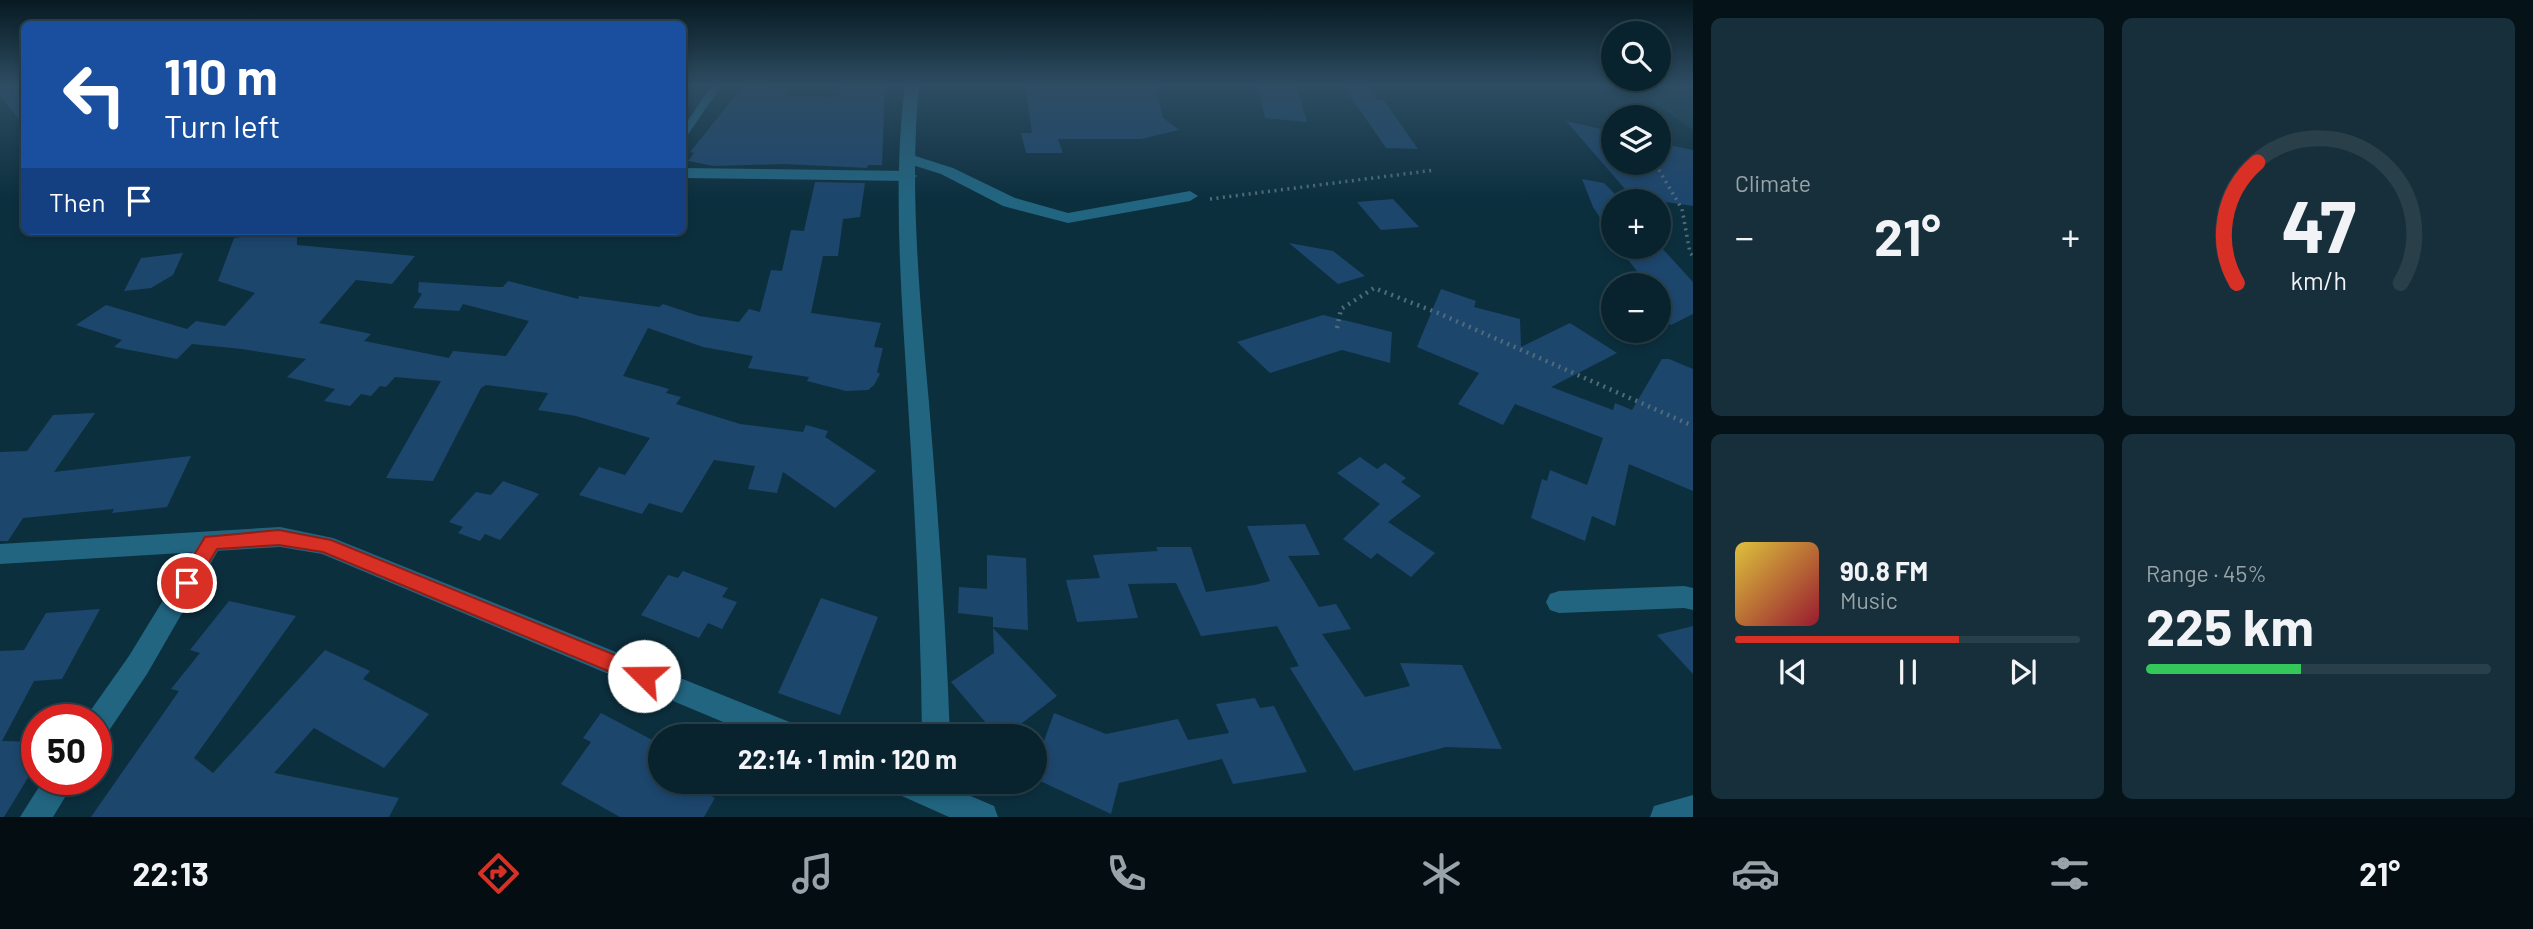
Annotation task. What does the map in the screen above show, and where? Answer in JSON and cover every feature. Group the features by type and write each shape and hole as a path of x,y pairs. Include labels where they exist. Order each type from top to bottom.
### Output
{"street":[{"path":"909,123 909,273 933,600 936,724"},
{"path":"686,173 909,167 947,171 1009,202 1068,218 1189,195"},
{"path":"0,554 279,537 325,545 760,724"},
{"path":"111,704 138,666 211,542"},
{"path":"1559,602 1684,597 1693,599"},
{"path":"944,794 983,817"},
{"path":"35,817 50,795"},
{"path":"1665,817 1693,810"}],"path":[{"path":"1189,195 1212,200 1435,170"},
{"path":"1662,175 1682,209 1690,253 1693,256"},
{"path":"1337,328 1341,309 1374,288 1438,313 1693,426"}],"shaded area":[{"path":"1683,123 1693,123 1693,130"}],"building":[{"path":"713,123 884,123 882,165 868,165 867,168 784,164 714,166 688,161 694,153 690,152"},
{"path":"1031,123 1170,123 1179,130 1141,139 1058,139 1063,153 1026,153 1021,133 1032,133"},
{"path":"1369,123 1400,123 1418,149 1386,148"},
{"path":"1568,123 1601,129 1601,161"},
{"path":"1671,145 1693,150 1693,206 1671,203 1671,189 1625,189 1613,175 1671,175"},
{"path":"1582,179 1604,183 1610,189 1601,189 1601,219"},
{"path":"815,182 865,183 860,217 843,219 838,256 823,256 811,313 881,323 874,347 883,348 877,372 880,374 868,390 846,391 807,381 809,377 748,368 753,356 703,347 648,328 623,376 669,389 666,393 681,397 676,404 740,424 803,432 806,425 828,431 825,437 876,471 835,508 783,472 777,493 748,489 755,466 714,460 682,513 649,503 642,514 579,495 599,467 625,475 650,438 576,416 538,410 548,393 486,385 481,388 433,481 386,478 441,381 395,377 386,387 380,386 371,396 361,394 350,406 324,401 335,389 287,377 306,359 192,344 177,359 114,347 122,340 76,325 106,305 187,329 196,321 225,326 255,293 218,281 234,238 297,235 297,245 415,256 392,284 356,280 319,323 371,334 364,341 449,358 453,351 506,356 529,321 463,304 459,311 413,308 422,294 418,292 419,282 503,287 508,281 578,299 579,296 659,307 663,304 699,316 739,322 749,309 760,312 771,270 782,271 791,230 804,231"},
{"path":"1393,199 1419,227 1381,230 1357,202"},
{"path":"1289,243 1333,251 1365,276 1338,284"},
{"path":"183,253 173,275 151,288 124,291 141,258"},
{"path":"1671,258 1693,282 1693,314 1671,325 1671,273 1639,273 1627,259"},
{"path":"1441,289 1476,301 1474,307 1520,319 1521,347 1570,323 1617,353 1551,387 1613,410 1615,403 1632,410 1662,359 1669,359 1693,369 1693,491 1629,464 1615,526 1592,516 1585,541 1531,518 1542,479 1547,481 1550,470 1587,485 1603,438 1515,404 1503,425 1458,404 1479,373 1417,347"},
{"path":"1323,315 1392,332 1390,363 1342,350 1270,373 1237,342"},
{"path":"95,413 54,472 191,456 167,507 23,518 8,541 0,541 0,452 27,451 53,415"},
{"path":"1360,457 1377,469 1385,463 1406,478 1401,482 1421,496 1388,522 1435,553 1411,577 1377,553 1371,559 1343,539 1380,504 1337,473"},
{"path":"503,481 539,494 500,540 485,534 480,541 458,533 463,527 449,522 476,492 491,495"},
{"path":"1305,524 1320,555 1288,556 1319,607 1336,604 1351,629 1322,634 1365,697 1410,686 1400,663 1462,665 1502,749 1446,747 1354,771 1290,668 1299,666 1277,626 1201,636 1176,583 1128,584 1138,618 1077,622 1066,580 1100,578 1093,555 1158,551 1156,547 1191,547 1206,592 1255,585 1270,581 1247,526"},
{"path":"987,555 1026,558 1028,630 993,627 993,617 958,613 959,587 987,589"},
{"path":"683,571 728,588 722,597 737,602 722,629 708,623 699,638 641,615 668,575 678,578"},
{"path":"821,598 878,617 840,715 778,693"},
{"path":"229,601 296,616 194,758 213,773 325,650 370,671 363,679 429,714 384,768 314,728 274,773 399,798 389,817 91,817 106,795 112,795 112,787 179,691 171,689 200,653 190,650"},
{"path":"100,609 62,679 34,681 2,741 21,742 21,789 4,817 0,817 0,651 24,650 46,613"},
{"path":"1693,626 1693,674 1657,635"},
{"path":"993,628 1057,696 1021,724 987,724 951,682 994,653"},
{"path":"1255,698 1260,708 1274,706 1307,772 1233,784 1222,759 1119,783 1111,814 1047,784 1047,733 1054,713 1106,734 1178,719 1188,740 1229,733 1216,704"},
{"path":"601,713 648,738 648,794 707,794 715,798 704,817 620,817 561,784 591,742 583,738"}],"route":[{"path":"187,583 211,542 279,537 325,545 644,676"}]}
